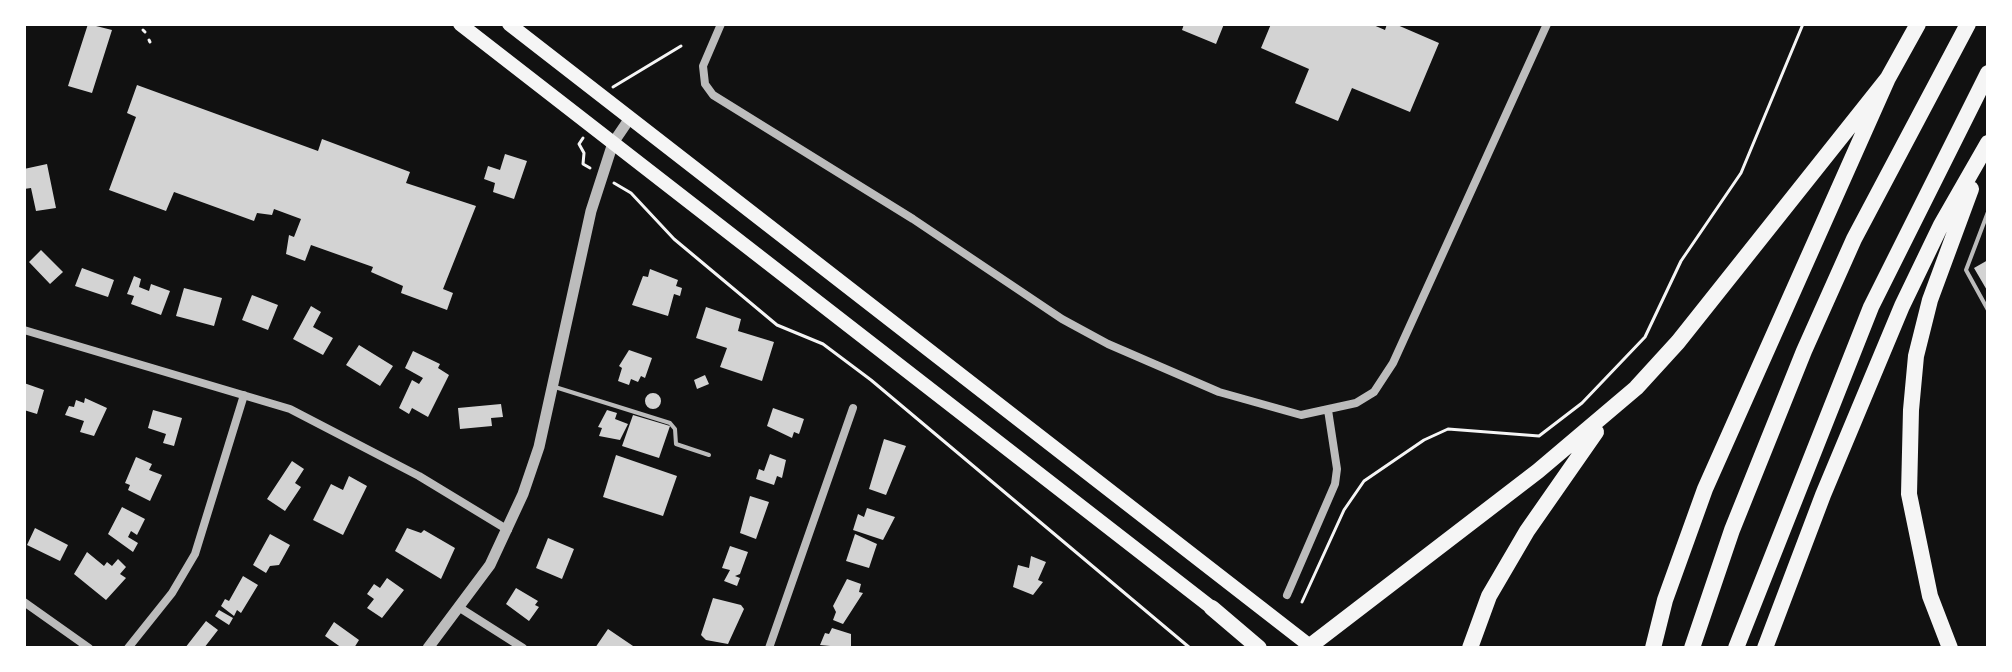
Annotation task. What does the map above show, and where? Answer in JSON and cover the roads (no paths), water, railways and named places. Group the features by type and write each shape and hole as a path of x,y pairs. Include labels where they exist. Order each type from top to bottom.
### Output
{"highway":[{"path":"1653,648 1665,600 1705,489 1888,78 1918,24"},
{"path":"1692,648 1732,530 1804,351 1854,239 1968,24"},
{"path":"1736,648 1871,307 1988,73"},
{"path":"1312,647 1608,414 1678,342 1888,78"},
{"path":"1765,648 1823,495 1902,306 1941,225 1988,143"},
{"path":"1950,648 1930,596 1909,494 1911,410 1916,356 1930,300 1988,143"},
{"path":"1470,648 1489,596 1527,531 1608,414"},
{"path":"1212,608 1242,648"},
{"path":"1212,608 1259,648"}],"main road":[{"path":"460,24 1212,608"},
{"path":"509,24 1312,647"}],"street":[{"path":"721,24 703,66 705,84 713,95 913,219 1062,319 1108,344 1267,408 1301,415 1356,403 1374,392 1393,363 1547,24"},
{"path":"428,648 490,565 508,530 539,447 579,252 613,143 630,118"},
{"path":"24,330 244,395 313,419 419,476 508,530"},
{"path":"128,648 172,593 195,554 244,395"},
{"path":"769,648 853,408"},
{"path":"1287,595 1335,484 1337,469 1328,410"},
{"path":"24,602 89,648"},
{"path":"460,608 523,648"}],"lane":[{"path":"1988,212 1966,270 1988,310"},
{"path":"552,386 670,423 675,429 676,444 709,455"}]}
